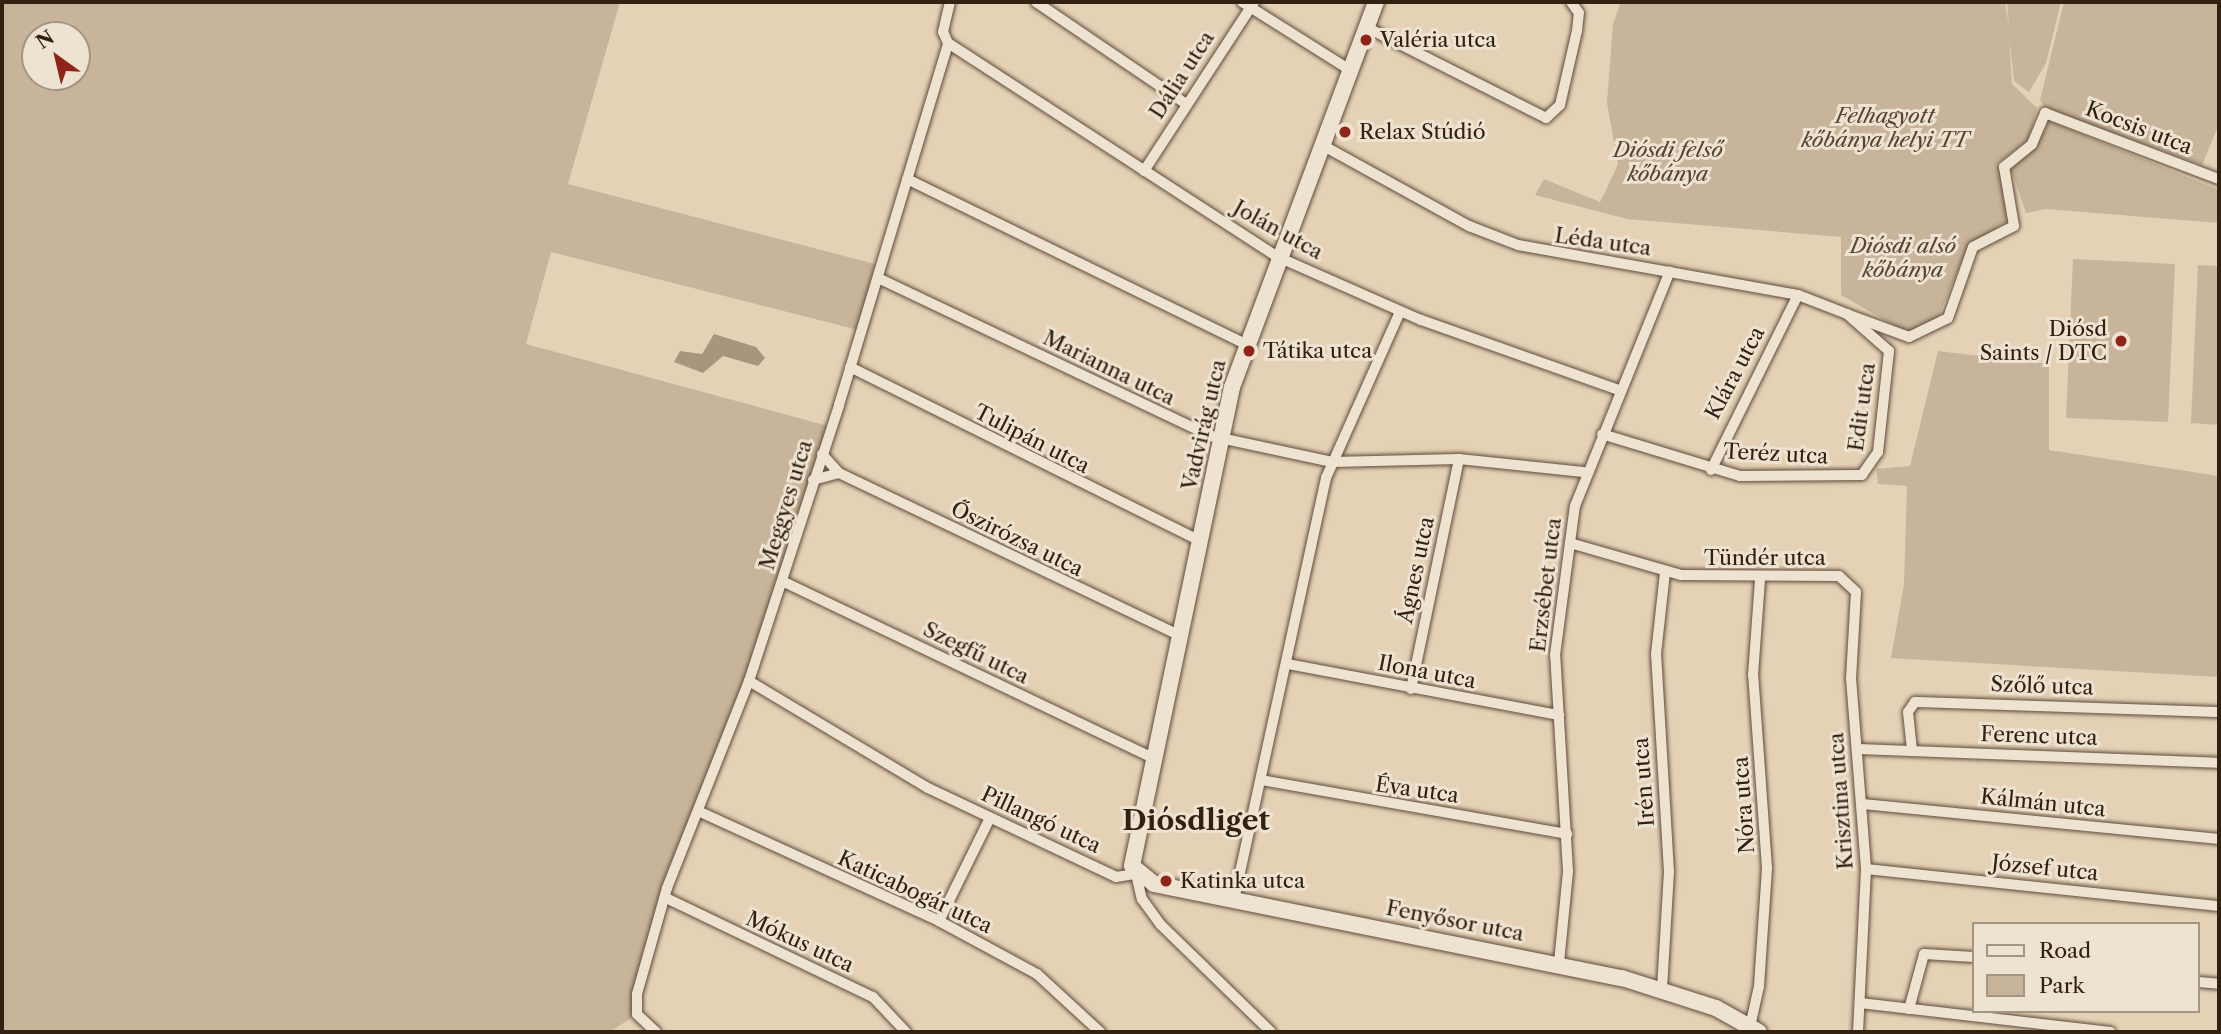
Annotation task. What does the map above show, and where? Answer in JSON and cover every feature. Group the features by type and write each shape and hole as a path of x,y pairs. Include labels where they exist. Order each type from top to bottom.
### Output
{"street":[{"name":"Meggyes utca","path":"656,1032 637,1014 637,993 698,811 750,681 850,367 948,44 943,32 950,2"},
{"path":"1036,2 1186,104"},
{"name":"Vadvirág utca","path":"1136,874 1132,858 1178,635 1245,344 1376,2"},
{"path":"1366,27 1540,117 1552,116 1560,105 1579,13 1571,2"},
{"path":"1249,4 1350,70"},
{"name":"Dália utca","path":"1144,171 1249,4"},
{"name":"Jolán utca","path":"948,44 1278,257 1401,312 1619,390"},
{"name":"Kocsis utca","path":"1847,314 1909,337 1948,318 1973,247 2014,226 2004,167 2032,144 2045,113 2219,178"},
{"name":"Léda utca","path":"1322,145 1469,226 1518,245 1798,295 1847,314 1887,347"},
{"path":"907,178 1245,344"},
{"name":"Erzsébet utca","path":"1559,962 1567,834 1555,655 1570,543 1583,472 1602,434 1670,271"},
{"name":"Marianna utca","path":"878,278 1164,417 1222,437 1332,461 1459,459 1583,472"},
{"name":"Klára utca","path":"1711,470 1798,295"},
{"path":"1234,900 1332,461 1401,312"},
{"name":"Edit utca","path":"1869,470 1878,452 1887,347"},
{"name":"Tulipán utca","path":"850,367 1199,540"},
{"name":"Teréz utca","path":"1602,434 1711,470 1790,476 1869,470"},
{"name":"Őszirózsa utca","path":"822,454 839,473 1178,635"},
{"name":"Ágnes utca","path":"1410,689 1459,459"},
{"path":"813,480 839,473"},
{"name":"Tündér utca","path":"1570,543 1665,572 1760,580 1839,576"},
{"name":"Irén utca","path":"1661,989 1669,873 1656,654 1665,572"},
{"name":"Krisztina utca","path":"1839,576 1858,600 1851,678 1866,869 1858,1032"},
{"name":"Nóra utca","path":"1755,1029 1767,867 1753,675 1760,580"},
{"name":"Szegfű utca","path":"782,581 1153,758"},
{"name":"Ilona utca","path":"1288,664 1559,715"},
{"name":"Pillangó utca","path":"750,681 889,767 990,818 1116,877 1136,874"},
{"name":"Szőlő utca","path":"1912,750 1908,712 1915,702 2219,712"},
{"name":"Ferenc utca","path":"1857,748 2219,763"},
{"name":"Éva utca","path":"1261,780 1567,834"},
{"name":"Kálmán utca","path":"1863,804 2219,839"},
{"name":"Katicabogár utca","path":"698,811 939,921 1037,974 1100,1032"},
{"path":"939,921 990,818"},
{"name":"József utca","path":"1866,869 2219,906"},
{"path":"1136,874 1142,899 1161,925 1271,1032"},
{"name":"Fenyősor utca","path":"1136,874 1154,884 1559,962 1661,989 1755,1029"},
{"name":"Mókus utca","path":"668,899 873,998 906,1032"},
{"path":"1909,1009 1924,954 1972,957"},
{"path":"2200,982 2219,984"},
{"path":"1860,1003 2110,1032"}],"green space":[{"path":"2,2 620,2 568,184 875,264 858,330 551,252 526,344 828,426 782,581 652,943 637,1014 610,1032 2,1032"},
{"name":"Felhagyott kőbánya helyi TT","path":"1621,2 2005,2 2009,26 2007,2 2061,2 2046,63 2029,92 2014,81 2009,37 2012,84 2037,108 2029,139 1997,163 2011,218 1968,246 1937,320 1920,331 1902,330 1841,295 1841,237 1627,219 1535,195 1544,179 1600,202 1618,164 1607,103 1613,24"},
{"path":"2064,2 2219,2 2219,124 2202,165 2046,109 2040,100"},
{"path":"2049,121 2219,190 2219,223 2046,209 2026,213 2010,166 2037,145"},
{"name":"Diósd Saints / DTC","path":"2073,259 2175,264 2168,422 2066,418"},
{"path":"2198,265 2219,266 2219,425 2191,423"},
{"path":"1938,351 2049,364 2049,450 2219,476 2219,677 1891,658 1904,584 1907,486 1878,484 1876,469 1910,466"}],"shaded area":[{"path":"714,334 756,347 765,358 758,366 723,356 703,373 674,362 680,351 702,354"}],"place":[{"name":"Valéria utca","path":"1366,40"},
{"name":"Relax Stúdió","path":"1345,132"},
{"name":"Diósd Saints / DTC","path":"2121,341"},
{"name":"Tátika utca","path":"1249,351"},
{"name":"Katinka utca","path":"1166,881"}],"district":[{"name":"Diósdliget","path":"1196,820"}],"park label":[{"name":"Diósdi felső kőbánya","path":"1668,162"},
{"name":"Diósdi alsó kőbánya","path":"1903,258"}]}
